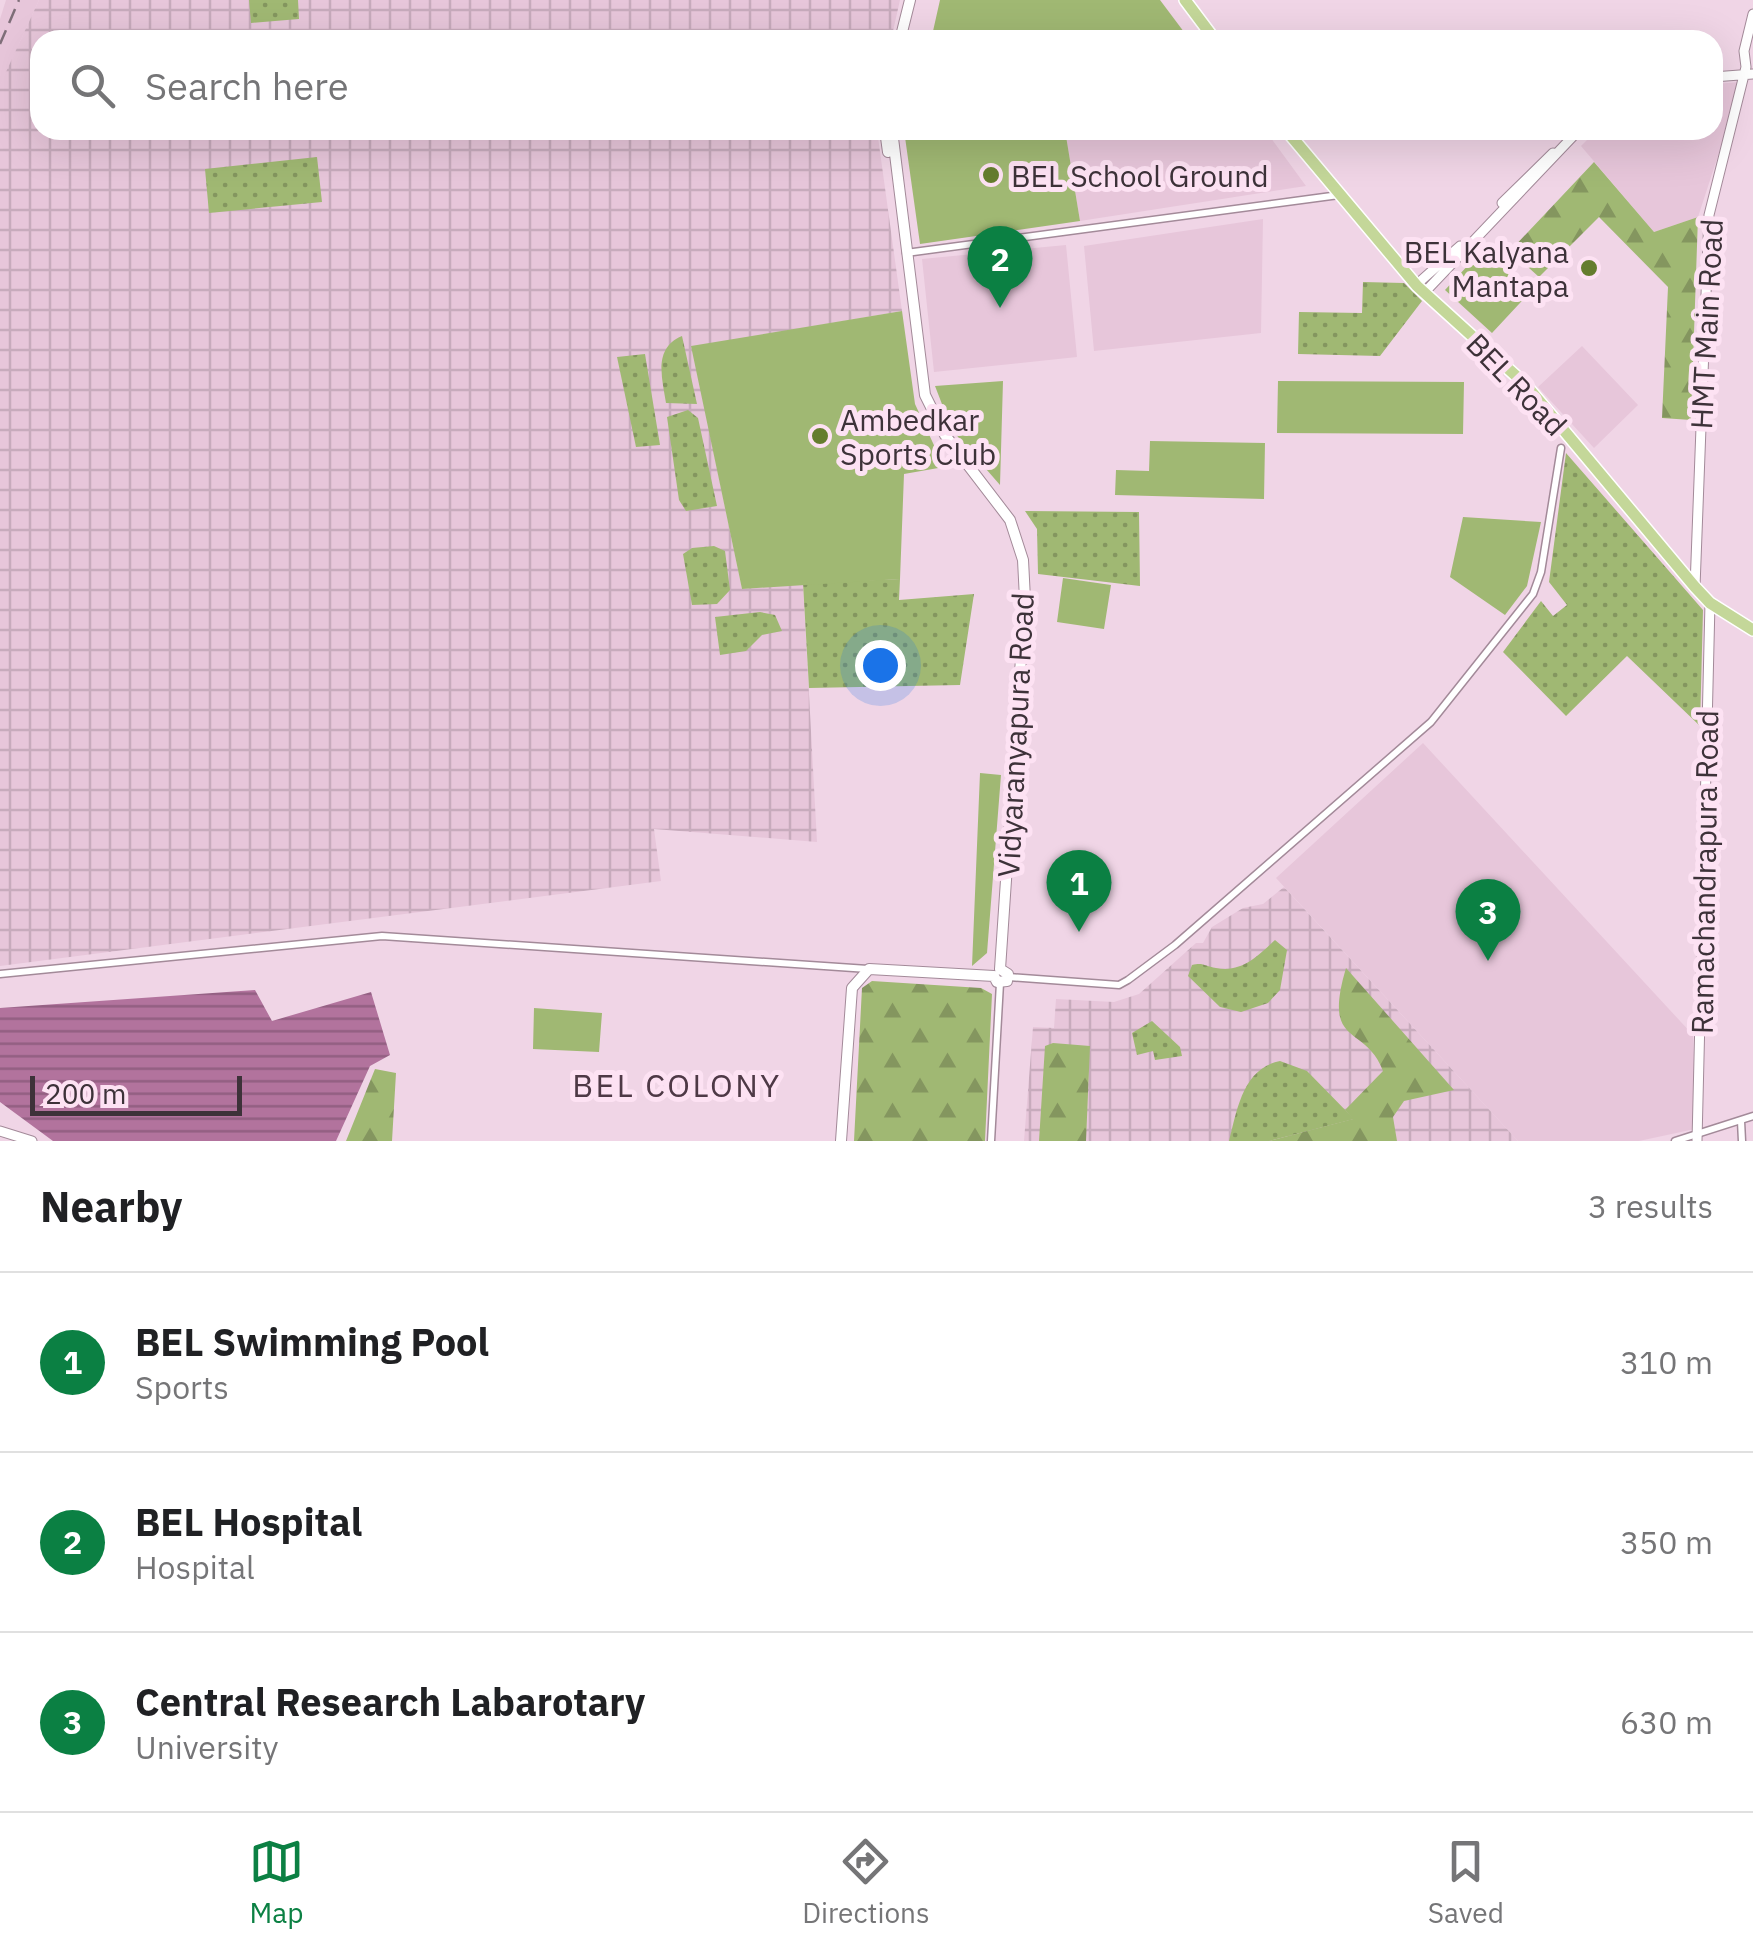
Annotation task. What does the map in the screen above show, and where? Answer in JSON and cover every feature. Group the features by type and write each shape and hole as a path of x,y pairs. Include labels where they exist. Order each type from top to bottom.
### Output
{"main road":[{"path":"906,30 914,0"},
{"path":"1185,0 1208,30"},
{"name":"Vidyaranyapura Road","path":"890,140 925,395 946,435 1005,511 1023,560 1025,600 1001,976"},
{"name":"BEL Road","path":"1294,140 1420,289 1524,384 1695,587 1710,602 1753,630"},
{"path":"841,1141 852,988 869,970 1001,976"}],"street":[{"name":"HMT Main Road","path":"1695,587 1709,216 1749,74 1750,52 1744,50 1753,14"},
{"path":"1723,76 1749,74"},
{"path":"1420,289 1567,140"},
{"path":"1420,289 1474,240 1554,152"},
{"path":"906,253 1339,195"},
{"path":"991,1141 1001,976 1119,984 1128,980 1185,936 1440,712 1532,594 1540,572 1561,448"},
{"name":"Ramachandrapura Road","path":"1697,1139 1710,602"},
{"path":"0,974 382,936 869,970"},
{"path":"1675,1141 1697,1139 1753,1116"},
{"path":"1741,1121 1742,1141"},
{"path":"1722,1128 1722,1141"},
{"path":"0,1131 29,1140"}],"shaded area":[{"path":"6,0 39,0 0,86 0,19"},
{"path":"39,0 900,0 893,30 30,30 30,140 878,140 902,311 692,347 742,589 803,583 817,842 654,829 661,881 0,966 0,85"},
{"path":"1742,82 1698,217 1654,232 1581,146 1587,140 1723,140 1723,83"},
{"path":"1067,140 1272,140 1306,186 1080,221"},
{"path":"1263,219 1261,333 1094,351 1084,246"},
{"path":"1066,245 1077,357 934,372 922,259"},
{"path":"1582,346 1638,405 1594,448 1538,387"},
{"path":"1423,743 1693,1035 1695,1129 1639,1141 1518,1141 1276,878"},
{"path":"1284,887 1518,1141 1024,1141 1033,1027 1054,1028 1056,999 1114,1002 1139,994 1196,943 1203,943 1212,927 1243,908 1263,904"},
{"path":"255,990 272,1021 371,992 390,1055 370,1066 336,1141 53,1141 0,1102 0,1008"}],"green space":[{"path":"249,0 298,0 299,19 251,23"},
{"path":"940,0 1160,0 1182,30 933,30"},
{"name":"BEL School Ground","path":"905,140 1067,140 1080,221 920,244"},
{"path":"317,157 322,202 209,213 205,169"},
{"path":"1594,162 1654,232 1698,217 1691,420 1662,418 1668,287 1599,217 1539,277 1510,251"},
{"path":"1485,247 1532,290 1492,333 1445,290"},
{"path":"1363,282 1404,283 1422,301 1380,356 1298,354 1299,312 1362,313"},
{"name":"Ambedkar Sports Club","path":"902,311 915,404 944,467 904,474 900,579 742,589 691,346"},
{"path":"682,336 697,404 666,403 663,356 673,341"},
{"path":"645,354 660,445 636,447 617,357"},
{"path":"1003,381 1000,485 952,430 935,386"},
{"path":"1278,381 1464,382 1463,434 1277,433"},
{"path":"688,410 698,418 717,506 686,511 679,500 667,417"},
{"path":"1150,441 1265,443 1264,499 1115,495 1116,470 1149,471"},
{"path":"1566,453 1703,610 1700,726 1627,656 1566,716 1503,652 1541,601 1553,616 1567,605 1549,582"},
{"path":"1025,511 1139,512 1140,586 1038,574 1037,529"},
{"path":"1463,517 1541,522 1527,586 1505,615 1450,577"},
{"path":"714,546 725,551 730,590 717,604 692,605 683,554 692,548"},
{"path":"1063,578 1111,585 1104,629 1057,622"},
{"path":"900,579 899,600 974,594 960,685 809,688 803,583"},
{"path":"760,612 775,615 782,631 762,635 746,651 720,655 715,617"},
{"path":"980,773 1001,775 987,953 972,966"},
{"path":"1275,940 1287,950 1280,990 1268,1003 1241,1012 1220,1007 1188,976 1196,964 1225,969 1242,966"},
{"path":"1346,968 1454,1090 1404,1101 1393,1117 1397,1141 1269,1141 1353,1119 1345,1110 1383,1071 1375,1056 1342,1024 1340,994"},
{"path":"872,981 981,988 992,994 985,1141 854,1141 862,988"},
{"path":"534,1008 602,1013 599,1052 533,1049"},
{"path":"1152,1021 1180,1047 1182,1056 1155,1060 1153,1051 1137,1055 1132,1033"},
{"path":"1045,1046 1090,1046 1086,1141 1039,1141"},
{"path":"1280,1061 1307,1071 1354,1119 1269,1141 1229,1141 1250,1081 1268,1065"},
{"path":"375,1069 396,1073 392,1141 346,1141"}],"railway":[{"path":"0,44 19,0"}],"place":[{"name":"BEL School Ground","path":"991,175"},
{"name":"BEL Kalyana Mantapa","path":"1589,268"},
{"name":"BEL Hospital","path":"1000,308"},
{"name":"Ambedkar Sports Club","path":"820,436"},
{"name":"BEL Swimming Pool","path":"1079,932"},
{"name":"Central Research Labarotary","path":"1488,961"}],"district":[{"name":"BEL COLONY","path":"677,1085"}]}
